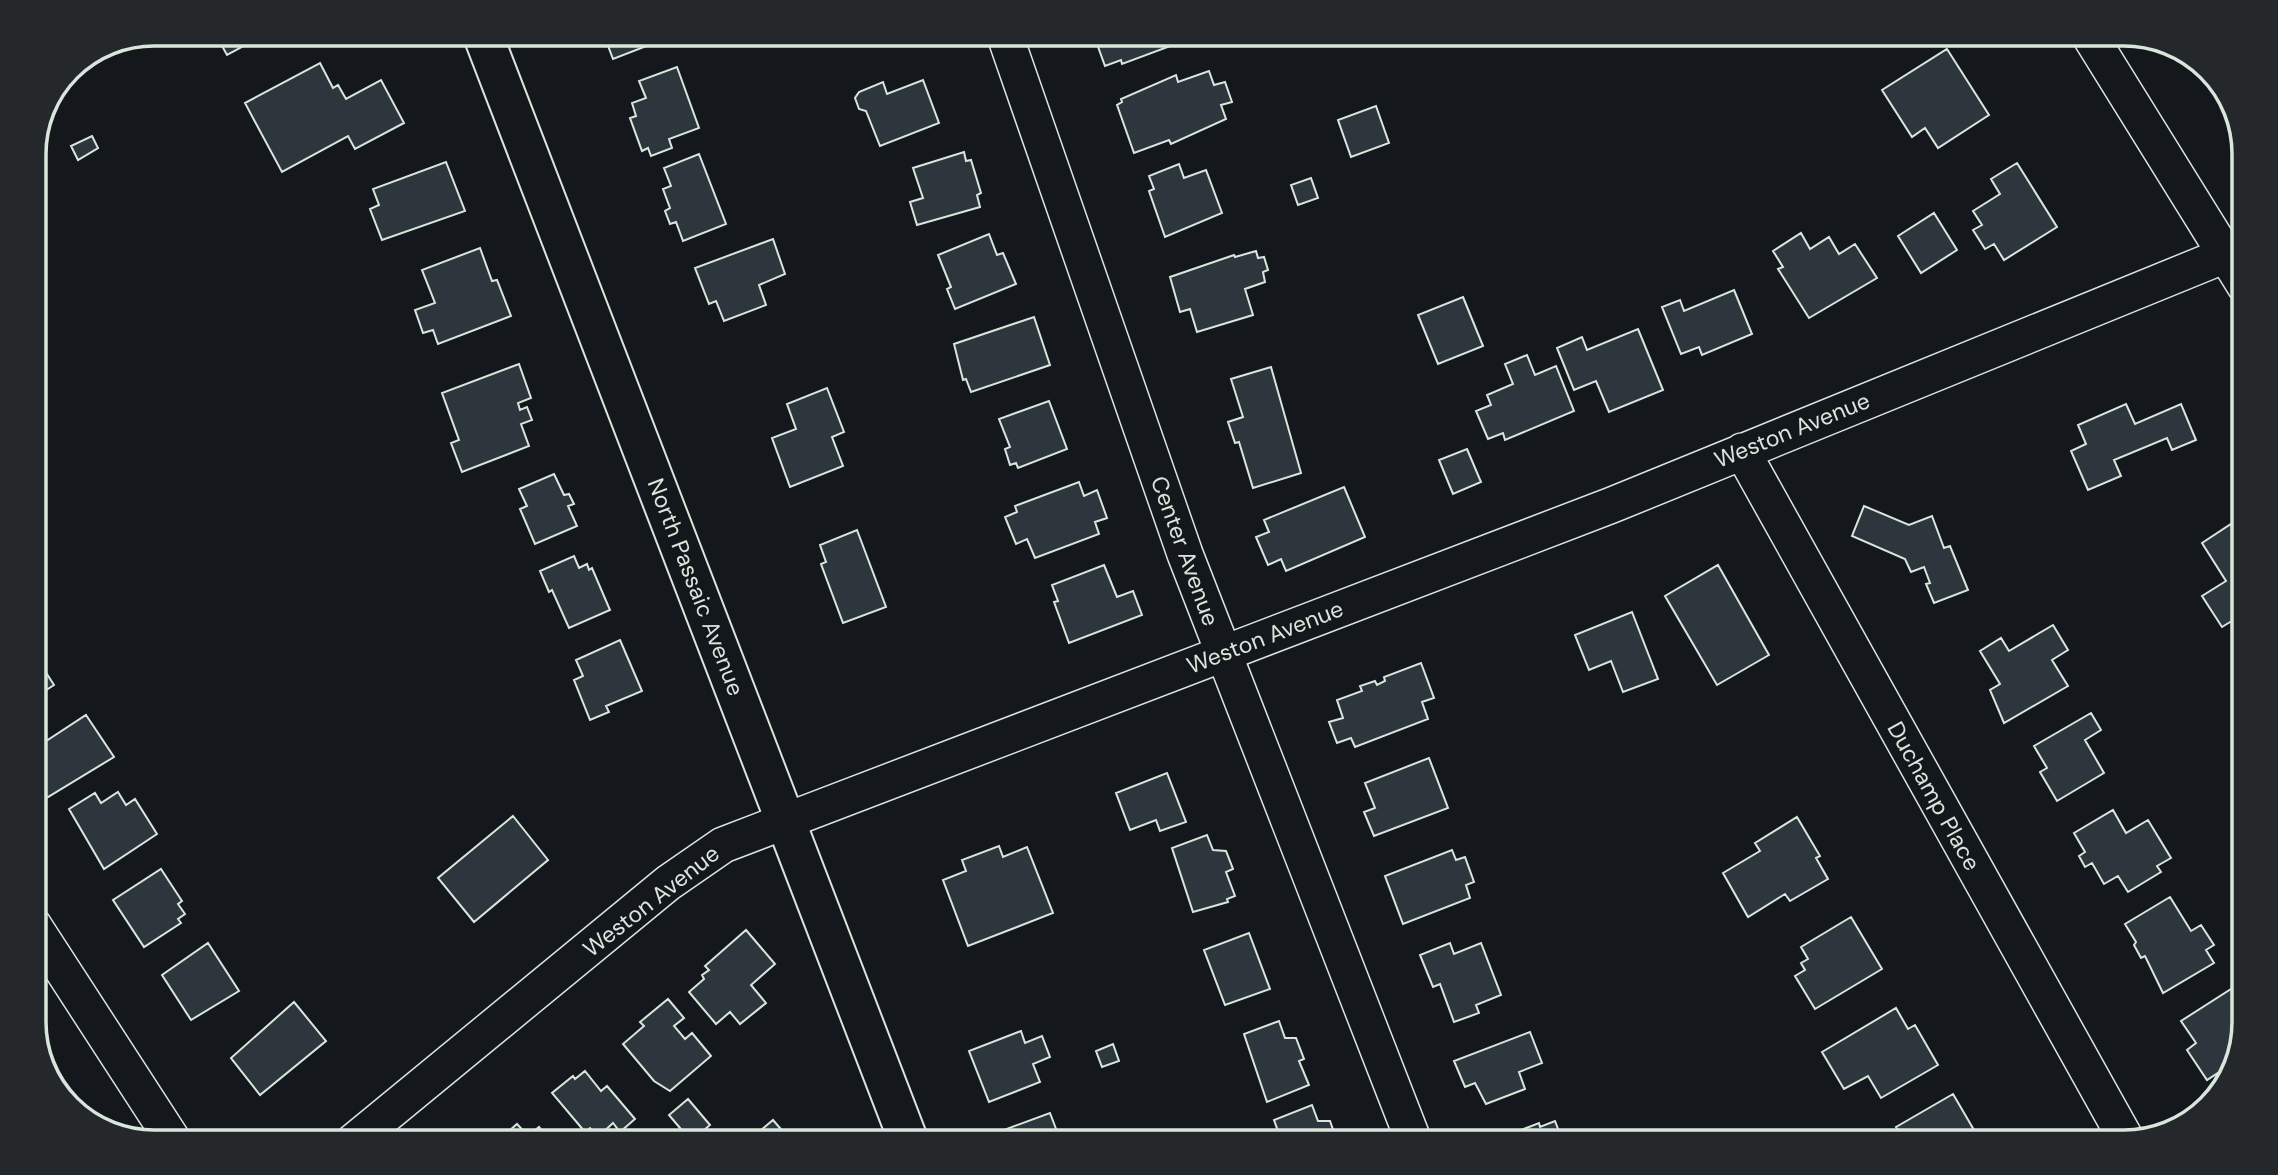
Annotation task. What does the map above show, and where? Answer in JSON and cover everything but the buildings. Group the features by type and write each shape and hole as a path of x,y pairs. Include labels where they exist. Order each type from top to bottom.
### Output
{"main road":[{"name":"North Passaic Avenue","path":"487,46 904,1130"}],"street":[{"name":"Center Avenue","path":"1009,46 1185,554 1409,1130"},
{"path":"2097,46 2232,247"},
{"name":"Weston Avenue","path":"368,1130 668,883 723,845 786,818 1612,505 2232,252"},
{"name":"Duchamp Place","path":"1742,451 2121,1130"},
{"path":"46,945 166,1130"}]}
